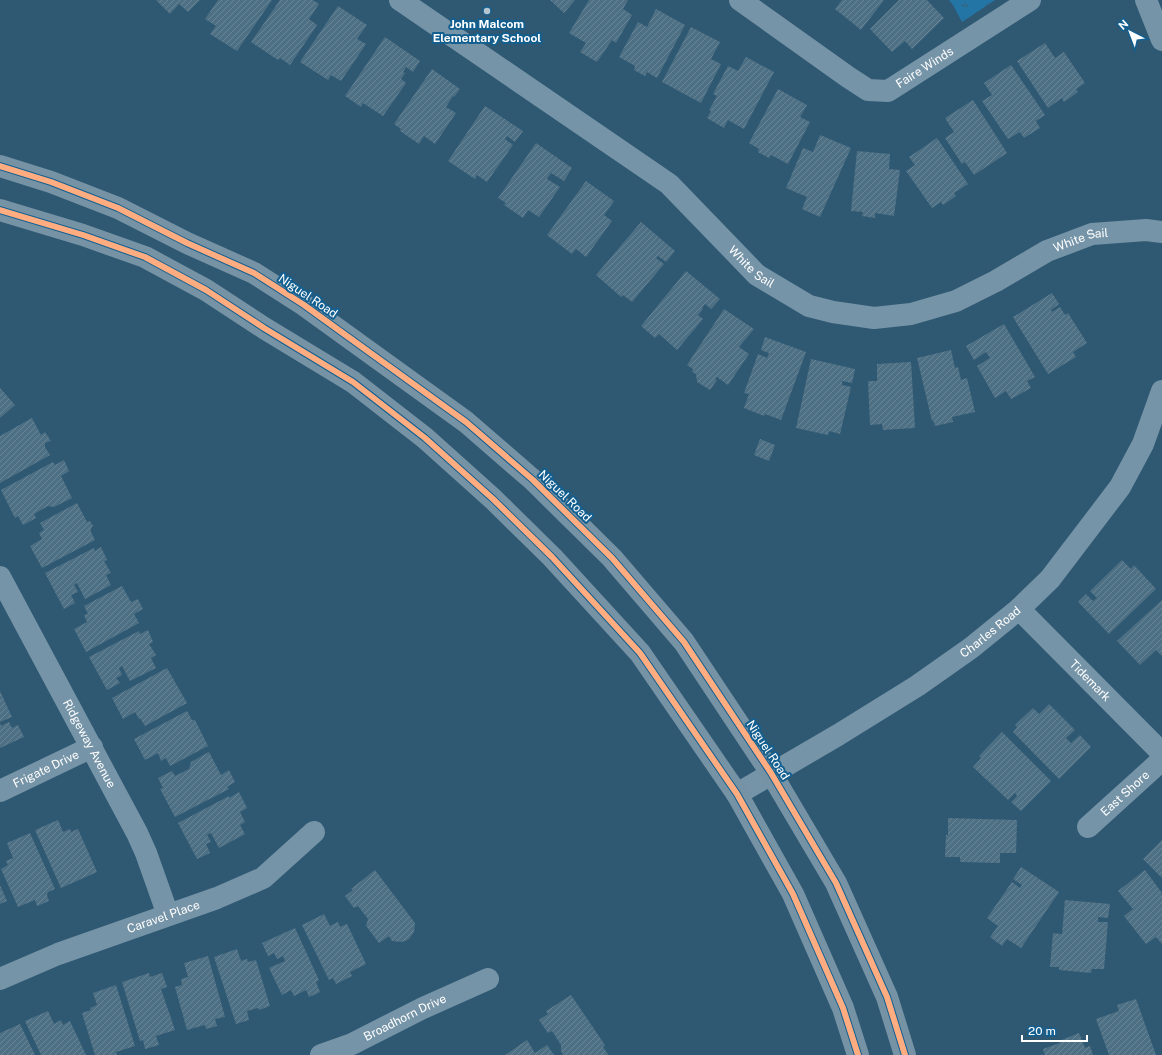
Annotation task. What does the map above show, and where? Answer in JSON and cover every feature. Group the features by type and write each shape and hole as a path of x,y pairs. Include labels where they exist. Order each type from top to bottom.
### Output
{"main road":[{"name":"Niguel Road","path":"0,166 51,182 118,208 187,243 254,274 304,305 466,422 533,480 612,558 684,642 771,773 836,883 887,997 905,1055"},
{"path":"0,210 83,234 145,257 206,290 264,328 353,382 425,438 492,499 552,557 640,653 737,794 793,894 843,1008 858,1055"}],"street":[{"name":"White Sail","path":"400,0 669,184 757,275 810,306 833,312 874,318 911,314 956,301 996,281 1047,251 1092,234 1146,230 1162,232"},
{"name":"Faire Winds","path":"740,0 868,90 888,91 1030,0"},
{"path":"1146,0 1162,40"},
{"name":"Charles Road","path":"737,794 838,735 917,686 971,648 1019,609 1050,579 1120,487 1143,444 1162,392"},
{"name":"Ridgeway Avenue","path":"0,577 137,833 146,853 168,914"},
{"name":"Tidemark","path":"1019,609 1162,753"},
{"name":"Frigate Drive","path":"0,791 92,747"},
{"name":"East Shore","path":"1088,827 1162,760"},
{"name":"Caravel Place","path":"0,979 58,954 217,898 263,878 314,832"},
{"name":"Broadhorn Drive","path":"321,1055 352,1044 423,1008 488,979"}],"green space":[{"path":"949,0 995,0 962,22"}],"building":[{"path":"156,0 200,0 188,12 179,4 170,14"},
{"path":"218,0 272,0 237,51 210,34 216,26 205,19"},
{"path":"280,0 313,0 319,4 309,19 317,25 290,65 280,58 278,60 251,42"},
{"path":"550,0 575,0 564,13"},
{"path":"589,0 628,0 623,9 632,15 616,43 612,40 597,62 580,52 586,43 569,33"},
{"path":"842,0 884,0 861,30 835,9"},
{"path":"899,0 927,0 944,18 912,49 905,41 892,52 870,29"},
{"path":"338,6 367,25 357,39 366,44 341,81 331,75 328,80 300,62"},
{"path":"656,9 685,25 657,78 647,72 645,76 634,70 635,66 619,57 638,22 647,27"},
{"path":"691,27 720,42 711,59 721,64 701,103 662,82"},
{"path":"385,37 420,61 413,72 406,67 403,72 405,73 401,79 406,83 383,116 363,103 361,107 345,96"},
{"path":"1045,43 1055,58 1064,52 1085,83 1076,89 1078,92 1064,102 1062,98 1048,108 1017,61"},
{"path":"746,57 774,72 744,129 728,120 724,128 707,118 711,111 709,110 717,96 713,94 728,66 738,71"},
{"path":"1011,65 1045,115 1036,121 1040,128 1024,138 1020,132 1008,139 982,101 992,95 984,83"},
{"path":"432,69 460,89 454,97 453,96 446,107 456,113 435,144 424,136 419,144 400,131 401,129 394,124"},
{"path":"778,89 807,105 800,117 810,122 788,164 771,155 769,158 758,152 759,149 749,143"},
{"path":"973,100 1007,153 974,175 965,162 962,164 945,138 954,132 945,118"},
{"path":"485,106 523,131 515,142 507,136 505,139 513,145 487,182 477,175 475,179 448,161"},
{"path":"820,135 851,148 820,217 802,209 807,197 786,188 803,148 813,152"},
{"path":"937,138 968,184 954,193 956,196 943,205 941,202 932,208 906,171 915,165 909,157"},
{"path":"536,143 572,168 564,181 551,173 547,179 560,187 539,217 528,210 523,218 504,205 506,203 498,198"},
{"path":"857,151 890,154 889,169 900,170 894,216 875,213 875,218 862,216 863,212 851,211"},
{"path":"586,181 614,201 604,215 612,221 586,257 576,249 572,254 547,235"},
{"path":"641,222 675,251 666,262 658,256 656,258 664,264 632,302 623,295 621,297 596,275"},
{"path":"686,271 720,299 711,309 705,304 698,315 703,319 677,350 659,334 655,338 641,326"},
{"path":"1052,293 1059,304 1051,310 1052,312 1060,307 1065,315 1068,313 1087,343 1073,352 1076,357 1048,374 1013,317"},
{"path":"724,309 754,329 739,347 749,354 728,385 717,377 715,379 717,380 710,390 697,382 696,374 692,372 693,369 687,365"},
{"path":"1004,324 1035,377 1027,381 1031,388 1011,399 1006,391 995,398 977,366 990,358 986,352 974,360 966,346"},
{"path":"765,337 806,352 781,420 765,414 764,416 744,408 749,394 744,393 758,354 767,358 769,353 761,350"},
{"path":"951,350 955,368 958,367 961,380 967,378 975,412 952,417 953,422 935,426 933,420 932,421 917,358"},
{"path":"811,359 855,369 852,383 842,381 842,385 851,387 840,434 829,431 828,435 796,428"},
{"path":"911,362 915,428 883,430 882,424 870,425 868,381 877,381 877,364"},
{"path":"0,388 15,405 0,418"},
{"path":"32,418 41,435 45,432 51,441 45,443 45,447 50,455 0,483 0,436"},
{"path":"760,439 775,445 769,461 754,455"},
{"path":"64,460 69,471 61,476 72,498 54,507 48,506 34,514 36,518 23,525 18,516 15,518 1,490 53,462 55,465"},
{"path":"77,503 87,522 90,521 93,526 91,528 91,532 95,540 42,568 30,546 42,539 39,533 44,530 40,523"},
{"path":"101,547 107,560 104,561 111,573 106,575 111,585 85,599 77,583 74,585 78,592 71,595 75,603 64,609 45,573 94,548 95,551"},
{"path":"1122,560 1131,569 1134,565 1156,589 1109,634 1078,602 1086,594 1093,601 1097,598 1090,591"},
{"path":"122,586 131,602 138,599 143,609 134,614 139,623 86,652 74,629 87,622 84,615 88,614 84,606"},
{"path":"1162,600 1162,656 1156,650 1140,665 1117,641"},
{"path":"148,630 153,642 149,644 156,655 151,658 156,668 130,681 122,666 119,668 122,675 116,678 120,683 107,690 89,657 139,631 140,634"},
{"path":"167,668 187,703 145,726 135,712 123,719 112,698"},
{"path":"0,691 12,717 0,722"},
{"path":"1049,704 1075,730 1066,738 1071,743 1080,735 1091,747 1059,779 1013,732 1017,727 1015,725 1033,708 1039,714"},
{"path":"187,711 192,720 195,720 208,746 170,766 166,758 161,761 158,753 145,760 134,739"},
{"path":"9,722 12,728 18,725 24,737 0,748 0,723 1,726"},
{"path":"1002,732 1051,781 1021,811 1011,802 1017,796 1015,793 1008,800 973,767 981,758 979,756"},
{"path":"209,752 221,775 229,770 235,782 227,787 229,789 175,817 160,789 163,788 158,778 172,771 175,776 189,769 191,762"},
{"path":"239,792 247,808 240,812 245,822 240,825 245,834 219,848 211,833 207,835 211,842 206,844 210,853 197,859 178,823"},
{"path":"948,818 1017,820 1016,853 1000,853 1000,863 960,862 960,857 945,857 946,835 948,835"},
{"path":"58,820 63,832 70,829 71,832 78,829 97,872 61,888 35,830"},
{"path":"30,833 55,889 48,892 47,895 49,901 37,906 35,900 18,907 1,869 8,865 6,861 13,858 7,843"},
{"path":"1162,840 1162,878 1143,859"},
{"path":"1021,867 1059,892 1021,948 1007,939 1002,946 990,937 998,926 987,918 1012,882 1020,888 1022,885 1013,879"},
{"path":"375,870 415,923 414,932 409,939 405,941 392,941 389,936 379,943 366,926 368,919 358,906 354,908 345,896 353,890 351,889"},
{"path":"1145,870 1162,893 1162,944 1156,937 1146,944 1124,916 1133,909 1118,891"},
{"path":"0,885 7,901 0,904"},
{"path":"1065,900 1110,904 1108,918 1098,917 1098,922 1108,922 1104,969 1092,969 1091,973 1059,970 1059,967 1050,967 1053,933 1062,934"},
{"path":"324,914 330,926 338,922 340,927 347,924 366,964 350,972 352,976 336,984 333,978 329,980 302,925"},
{"path":"295,928 319,980 316,982 320,992 309,997 306,990 294,996 291,990 282,995 269,968 285,961 283,956 277,959 274,953 268,956 262,943"},
{"path":"237,949 241,961 247,959 248,962 256,960 270,1006 259,1010 258,1008 247,1011 249,1020 236,1024 214,957"},
{"path":"208,956 225,1017 215,1019 217,1026 206,1029 205,1025 187,1030 175,987 182,985 181,979 188,977 184,963"},
{"path":"149,973 150,977 162,973 167,987 161,989 175,1030 156,1036 159,1045 145,1049 143,1040 140,1041 122,982"},
{"path":"116,985 135,1046 116,1052 117,1055 95,1055 82,1013 91,1010 90,1008 97,1005 93,993"},
{"path":"571,995 605,1045 603,1047 608,1054 607,1055 563,1055 561,1045 552,1031 548,1033 539,1020 548,1014 546,1011"},
{"path":"1136,999 1156,1055 1109,1055 1096,1019 1119,1011 1117,1005"},
{"path":"48,1011 54,1024 61,1020 63,1025 70,1021 86,1055 41,1055 25,1021"},
{"path":"20,1024 35,1055 0,1055 0,1033"},
{"path":"1079,1033 1085,1048 1090,1046 1093,1055 1045,1055 1043,1049 1060,1043 1059,1041"},
{"path":"527,1040 535,1053 547,1045 554,1055 505,1055"}],"cycle path":[{"path":"0,166 51,182 118,208 187,243 254,273 304,305 466,422 533,480 612,558 684,642 771,773 836,883 887,997 905,1055"},
{"path":"0,210 83,235 145,257 206,290 264,328 353,382 425,438 493,499 552,557 640,653 737,794 793,894 843,1008 858,1055"}],"place":[{"name":"John Malcom Elementary School","path":"487,11"}]}
